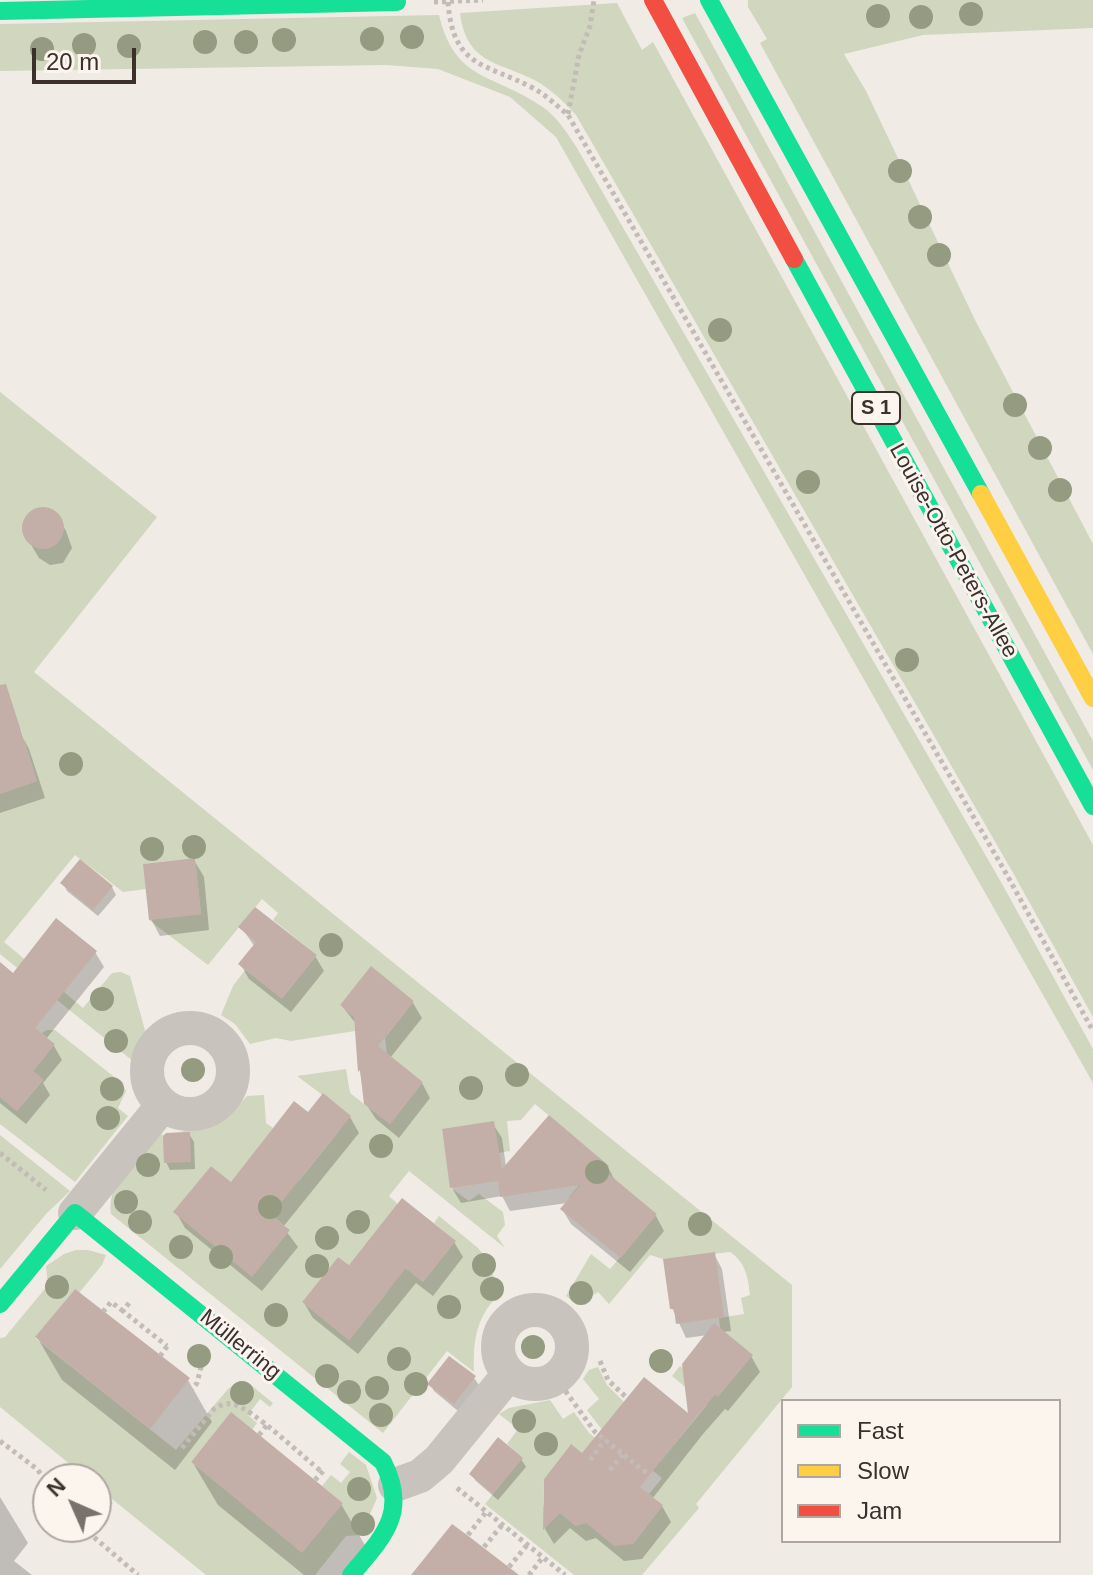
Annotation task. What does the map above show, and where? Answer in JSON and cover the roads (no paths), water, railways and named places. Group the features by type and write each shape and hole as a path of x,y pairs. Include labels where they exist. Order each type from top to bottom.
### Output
{"main road":[{"path":"0,11 397,2"},
{"name":"S 1","path":"712,4 1093,698"},
{"name":"Louise-Otto-Peters-Allee","path":"656,5 1093,806"},
{"path":"0,1304 75,1213"},
{"name":"Müllerring","path":"75,1213 374,1453 395,1485"},
{"path":"351,1575 393,1521 395,1485"}],"street":[{"path":"75,1213 163,1105"},
{"path":"535,1309 547,1311 567,1326 571,1338 570,1362 556,1378 531,1385 509,1374 497,1352 503,1327 511,1318 522,1311 535,1309"},
{"path":"395,1485 420,1476 431,1467 509,1374"}]}
